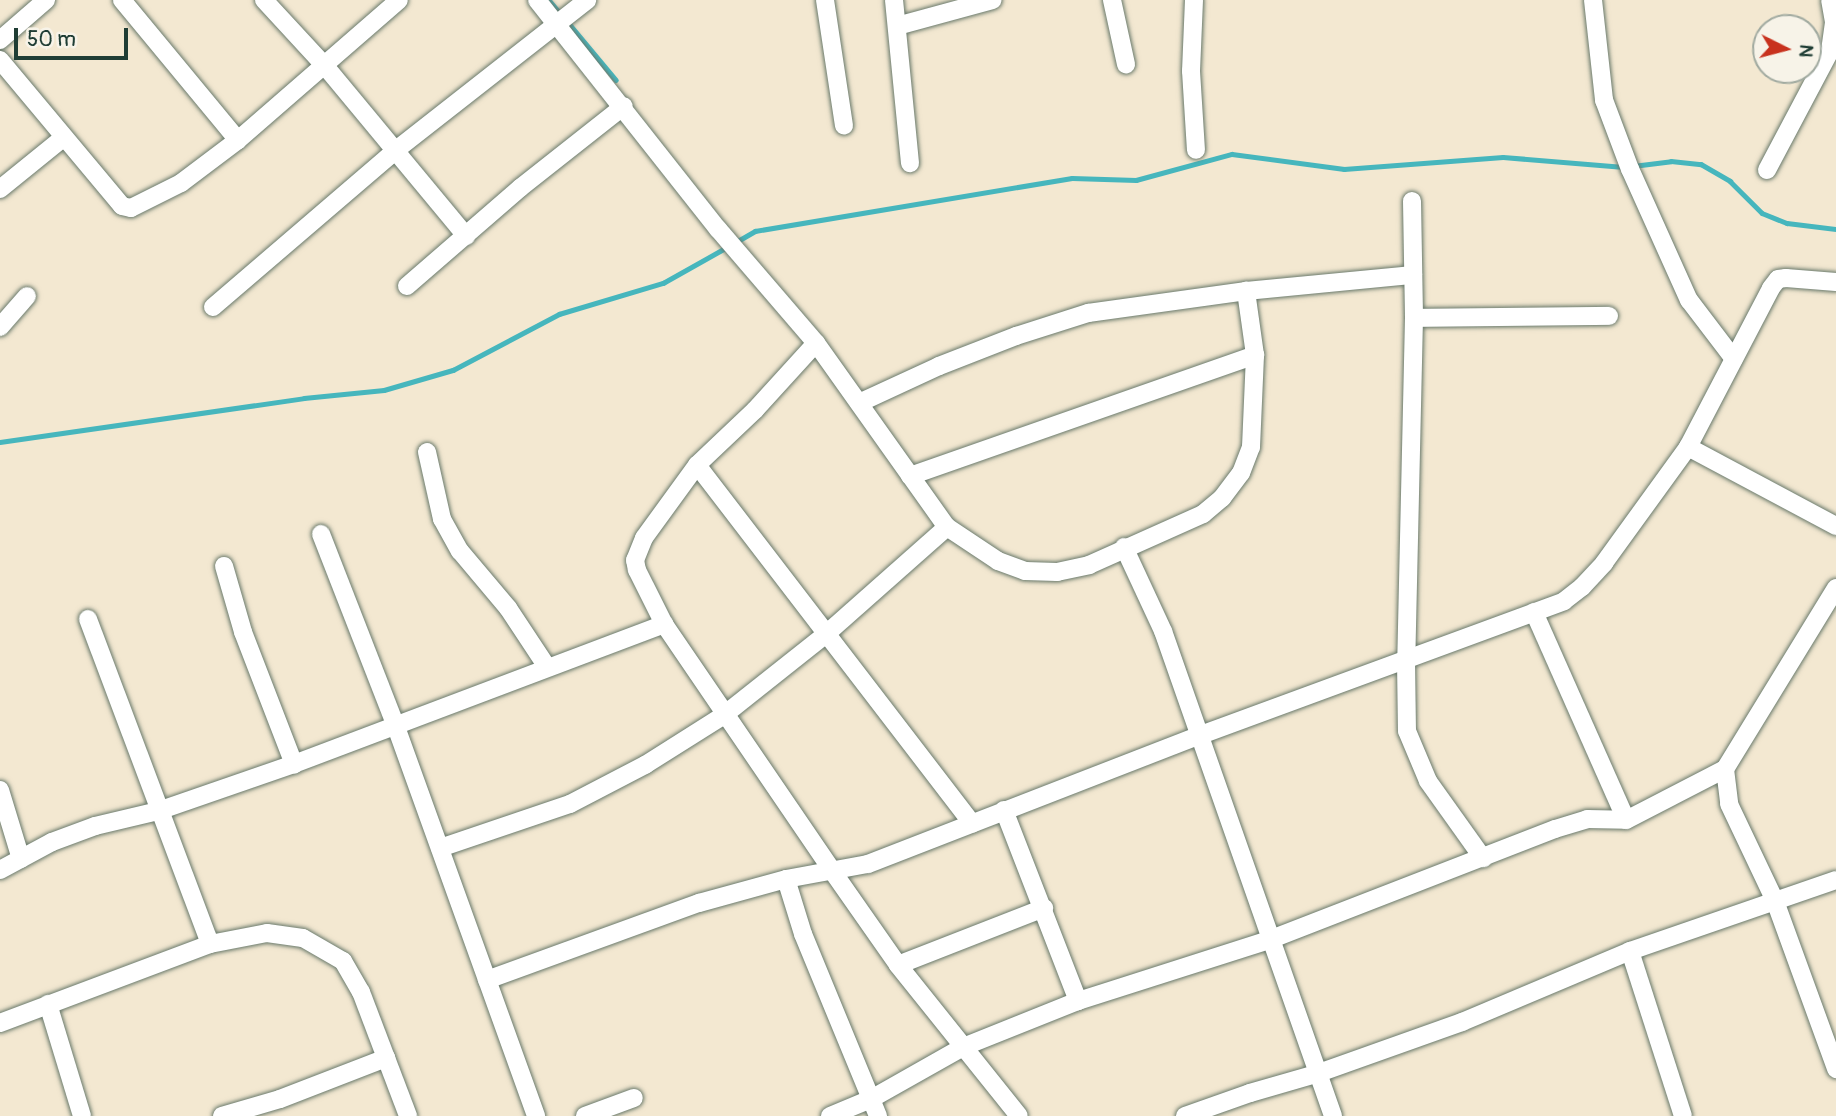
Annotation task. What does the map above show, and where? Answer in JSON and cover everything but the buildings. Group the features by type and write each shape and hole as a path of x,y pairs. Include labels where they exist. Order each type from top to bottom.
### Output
{"street":[{"path":"0,40 46,0"},
{"path":"121,0 238,140"},
{"path":"264,0 325,66 466,236"},
{"path":"0,60 122,206 131,208 181,183 238,140 399,0"},
{"path":"537,0 624,106 718,229 816,342 947,527 998,561 1025,570 1057,572 1089,565 1124,547 1203,514 1241,473 1251,447 1255,355 1246,290"},
{"path":"212,307 396,150 587,0"},
{"path":"825,0 844,126"},
{"path":"894,0 910,163"},
{"path":"897,26 993,0"},
{"path":"1112,0 1126,64"},
{"path":"1194,0 1191,71 1196,150"},
{"path":"1593,0 1604,100 1630,169 1689,300 1734,359"},
{"path":"1767,170 1830,51 1834,22 1830,0"},
{"path":"407,286 520,188 624,106"},
{"path":"0,189 63,138"},
{"path":"1412,201 1414,318 1406,661 1407,731 1428,781 1483,858"},
{"path":"859,403 939,366 1016,335 1088,313 1246,290 1413,275"},
{"path":"487,980 699,903 786,879 868,864 1198,736 1564,601 1590,579 1688,447 1778,279 1836,282"},
{"path":"0,327 27,296"},
{"path":"1414,318 1609,316"},
{"path":"816,342 755,410 697,465 637,551 637,570 664,624 724,715 898,965 1019,1116"},
{"path":"911,476 1255,355"},
{"path":"1688,447 1836,526"},
{"path":"427,452 442,519 454,541 508,608 547,667"},
{"path":"697,465 972,824"},
{"path":"440,848 570,804 645,765 724,715 825,635 947,527"},
{"path":"321,534 395,724 536,1116"},
{"path":"1124,547 1163,631 1269,940 1333,1116"},
{"path":"223,566 243,632 294,764"},
{"path":"830,1116 875,1107 963,1047 1078,1001 1269,940 1391,891 1587,819 1626,820 1726,769 1836,588"},
{"path":"1534,612 1626,820"},
{"path":"88,619 210,944"},
{"path":"0,870 52,842 95,826 158,811 294,764 664,624"},
{"path":"1726,769 1729,804 1775,901 1836,1069"},
{"path":"0,790 21,859"},
{"path":"1004,810 1078,1001"},
{"path":"786,879 803,934 875,1107"},
{"path":"1185,1116 1316,1074 1462,1022 1630,951 1836,880"},
{"path":"898,965 1044,908"},
{"path":"0,1023 210,944 267,933 303,938 343,961 361,992 408,1116"},
{"path":"1630,951 1683,1116"},
{"path":"48,1004 82,1116"},
{"path":"222,1116 280,1099 386,1058"},
{"path":"584,1116 634,1098"}],"waterway":[{"path":"549,0 560,13"},
{"path":"566,20 616,80"},
{"path":"736,242 755,231 1072,178 1136,180 1232,154 1344,169 1503,157 1624,167"},
{"path":"1633,166 1671,161 1701,164 1730,181 1762,213 1787,223 1836,229"},
{"path":"0,442 304,398 384,390 453,370 559,314 663,283 729,246"}]}
